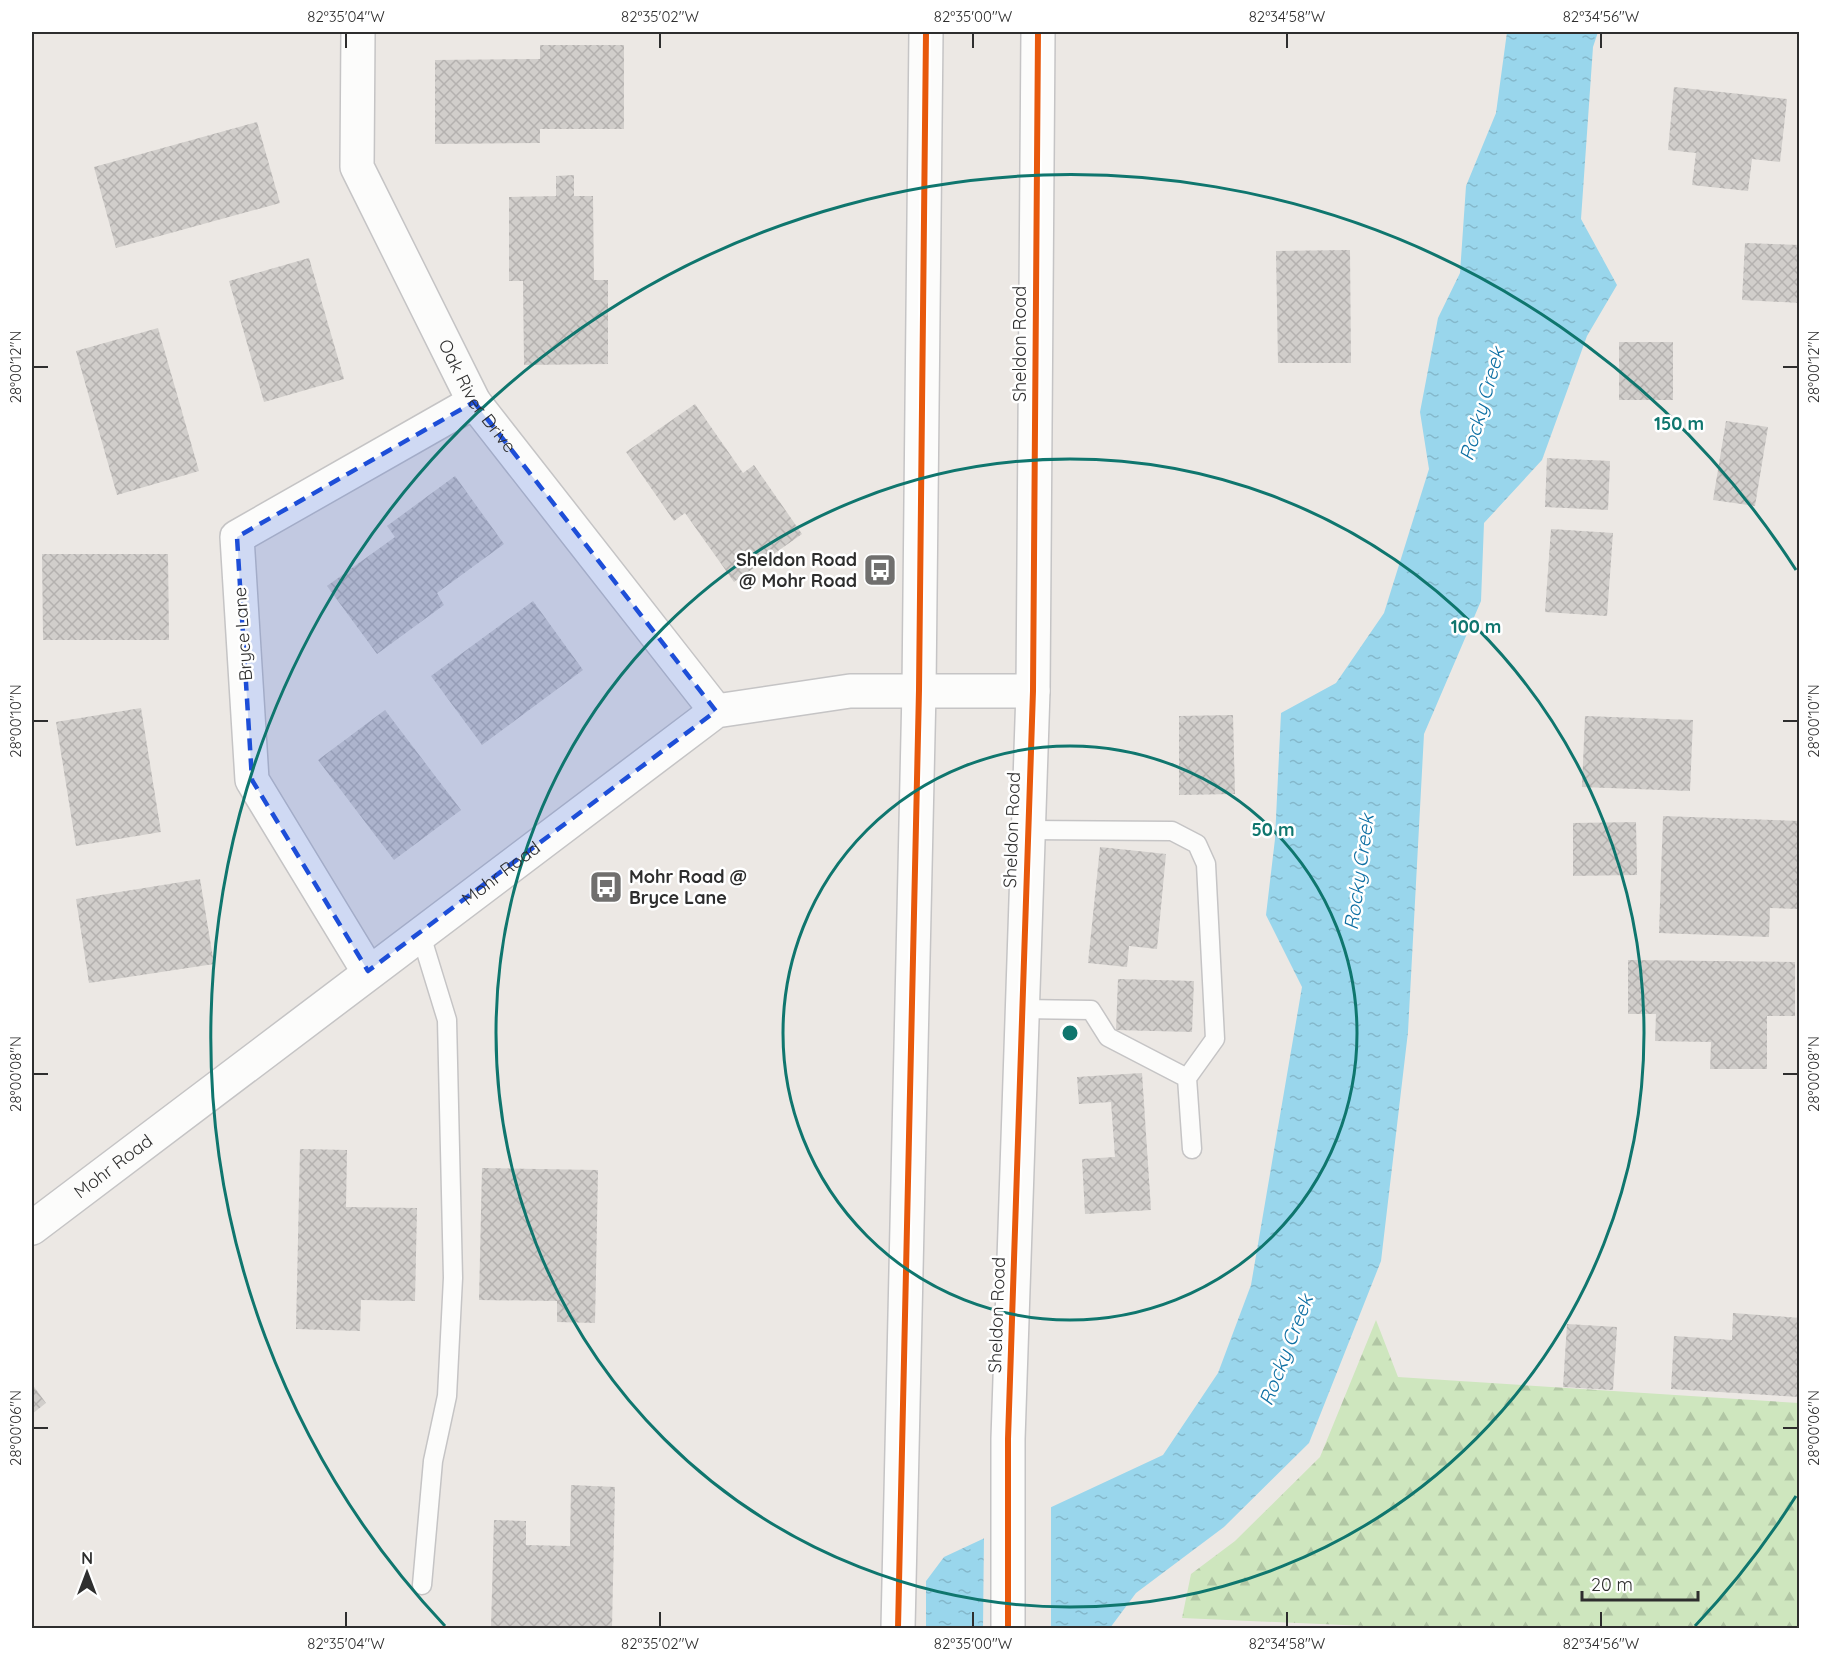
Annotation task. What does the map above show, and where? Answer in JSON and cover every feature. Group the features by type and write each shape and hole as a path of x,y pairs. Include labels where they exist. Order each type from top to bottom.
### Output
{"main road":[{"name":"Oak River Drive","path":"358,32 357,168 474,402 716,711"},
{"path":"898,1629 919,690 926,32"},
{"name":"Sheldon Road","path":"1008,1629 1008,1440 1033,691 1038,32"},
{"name":"Bryce Lane","path":"368,971 252,780 237,537 474,402"},
{"name":"Mohr Road","path":"32,1228 368,971 716,711 850,691 1033,691"}],"lane":[{"path":"1027,830 1172,831 1197,844 1206,864 1215,1039 1186,1078 1192,1149"},
{"path":"420,932 447,1020 453,1278 447,1396 433,1461 422,1585"},
{"path":"1021,1009 1090,1010 1108,1037 1186,1078"}],"highlighted area":[{"path":"474,402 716,711 368,971 252,780 237,537"}],"green space":[{"path":"1376,1320 1398,1377 1799,1403 1799,1628 1410,1628 1182,1618 1191,1574 1235,1541 1320,1457"}],"water":[{"name":"Rocky Creek","path":"1507,32 1598,32 1593,47 1581,219 1617,285 1587,336 1542,460 1484,523 1481,601 1424,734 1408,1032 1381,1261 1309,1443 1224,1527 1136,1593 1110,1628 891,1628 944,1557 1163,1455 1218,1373 1251,1285 1302,987 1266,915 1275,839 1281,713 1336,683 1384,613 1429,469 1420,412 1438,318 1460,273 1466,186 1496,113"}],"pier":[{"path":"1051,1502 1051,1628 983,1628 984,1534"},
{"path":"926,1576 926,1628 888,1628 889,1627"}],"building":[{"path":"540,45 624,45 624,129 540,129 540,143 435,144 435,60 540,59"},
{"path":"1674,87 1787,99 1780,162 1752,159 1748,191 1692,185 1696,153 1668,150"},
{"path":"257,122 280,203 116,248 94,167"},
{"path":"574,175 574,196 593,196 594,280 608,280 608,364 524,365 523,281 509,281 509,197 556,196 556,176"},
{"path":"1745,243 1800,245 1800,303 1742,300"},
{"path":"1350,250 1351,363 1278,363 1276,251"},
{"path":"309,258 344,379 264,402 229,281"},
{"path":"158,328 199,471 117,495 76,351"},
{"path":"1619,342 1673,342 1673,400 1619,400"},
{"path":"695,404 743,473 754,465 802,534 734,582 685,513 674,521 626,452"},
{"path":"1726,421 1768,427 1755,506 1713,500"},
{"path":"1547,458 1610,461 1608,510 1545,507"},
{"path":"455,476 504,544 437,593 444,605 377,654 327,586 395,537 387,526"},
{"path":"1551,529 1613,533 1607,616 1545,612"},
{"path":"42,554 168,554 169,640 43,640"},
{"path":"533,601 583,670 482,745 431,676"},
{"path":"141,708 161,832 76,846 56,722"},
{"path":"385,710 461,810 394,860 318,760"},
{"path":"1233,715 1235,794 1179,795 1179,716"},
{"path":"1585,716 1693,720 1690,791 1582,787"},
{"path":"1663,816 1800,821 1798,909 1770,908 1769,937 1659,933"},
{"path":"1636,822 1637,875 1573,876 1573,823"},
{"path":"1100,847 1166,854 1157,949 1129,946 1127,967 1088,963"},
{"path":"200,879 214,964 89,983 76,899"},
{"path":"1628,960 1795,962 1795,1016 1767,1016 1767,1069 1710,1069 1711,1042 1655,1041 1656,1014 1628,1014"},
{"path":"1118,979 1194,981 1192,1032 1116,1030"},
{"path":"1142,1073 1151,1210 1085,1214 1082,1159 1115,1157 1111,1102 1079,1104 1077,1077"},
{"path":"300,1149 347,1150 346,1207 417,1208 415,1301 361,1300 360,1331 296,1329"},
{"path":"482,1168 598,1170 595,1323 557,1322 557,1301 479,1300"},
{"path":"1733,1313 1800,1318 1800,1397 1671,1389 1674,1336 1732,1340"},
{"path":"1567,1324 1617,1327 1613,1390 1563,1387"},
{"path":"32,1384 46,1403 32,1414"},
{"path":"571,1485 615,1487 612,1628 491,1628 494,1520 526,1521 526,1545 570,1546"}],"cycle path":[{"path":"898,1628 919,690 926,32"},
{"path":"1008,1628 1008,1439 1033,691 1038,32"}],"place":[{"name":"Sheldon Road @ Mohr Road","path":"880,570"},
{"name":"Mohr Road @ Bryce Lane","path":"606,887"}]}
